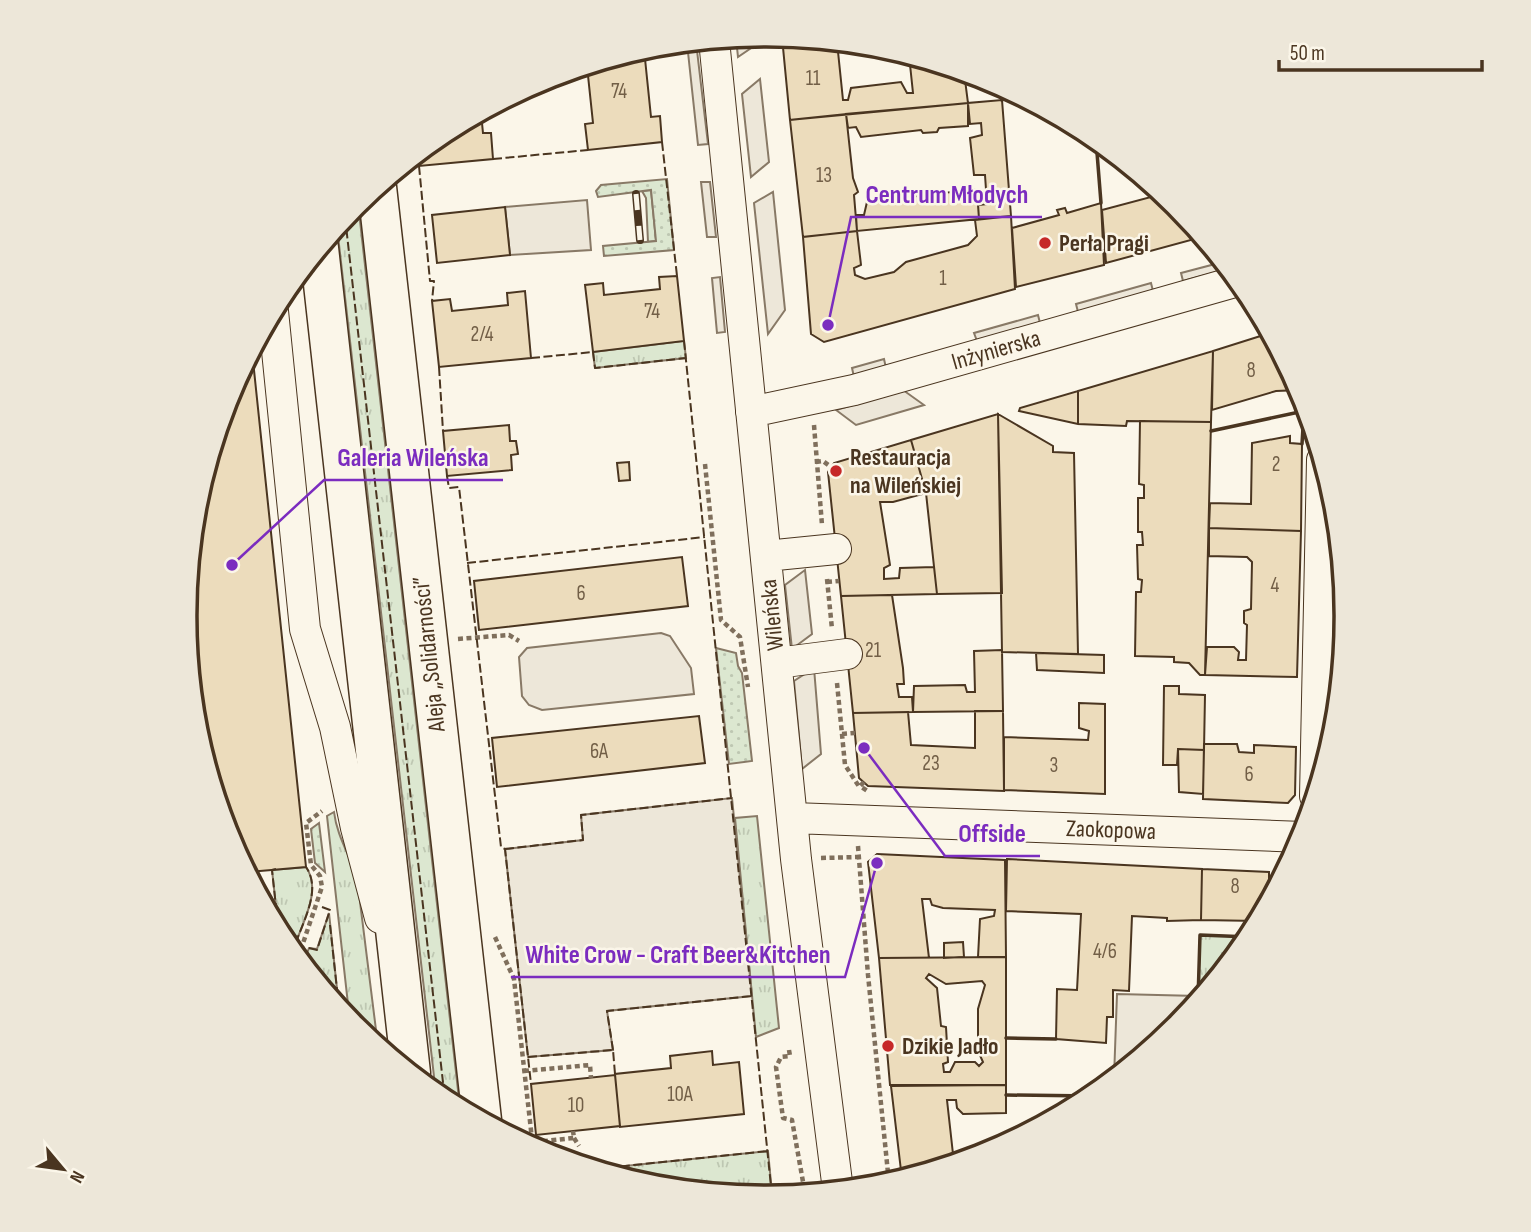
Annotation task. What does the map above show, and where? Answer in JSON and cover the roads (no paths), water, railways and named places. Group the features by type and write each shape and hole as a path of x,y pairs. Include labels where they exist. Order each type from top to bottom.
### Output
{"main road":[{"name":"Aleja „Solidarności”","path":"392,187 481,1109"},
{"path":"321,262 409,1059"}],"street":[{"name":"Wileńska","path":"715,49 793,818 836,1180"},
{"name":"Inżynierska","path":"751,412 854,390 1227,284"},
{"path":"275,329 305,629 335,727 356,828 404,1013"},
{"path":"1314,466 1315,763"},
{"path":"766,556 836,549"},
{"path":"777,663 847,654"},
{"name":"Zaokopowa","path":"793,818 1290,837"}],"railway":[{"path":"636,194 640,240"}],"place":[{"name":"Perła Pragi","path":"1045,243"},
{"name":"Centrum Młodych","path":"828,325"},
{"name":"Restauracja na Wileńskiej","path":"836,471"},
{"name":"Galeria Wileńska","path":"232,565"},
{"name":"Offside","path":"864,748"},
{"name":"White Crow - Craft Beer&Kitchen","path":"877,863"},
{"name":"Dzikie Jadło","path":"888,1046"}]}
